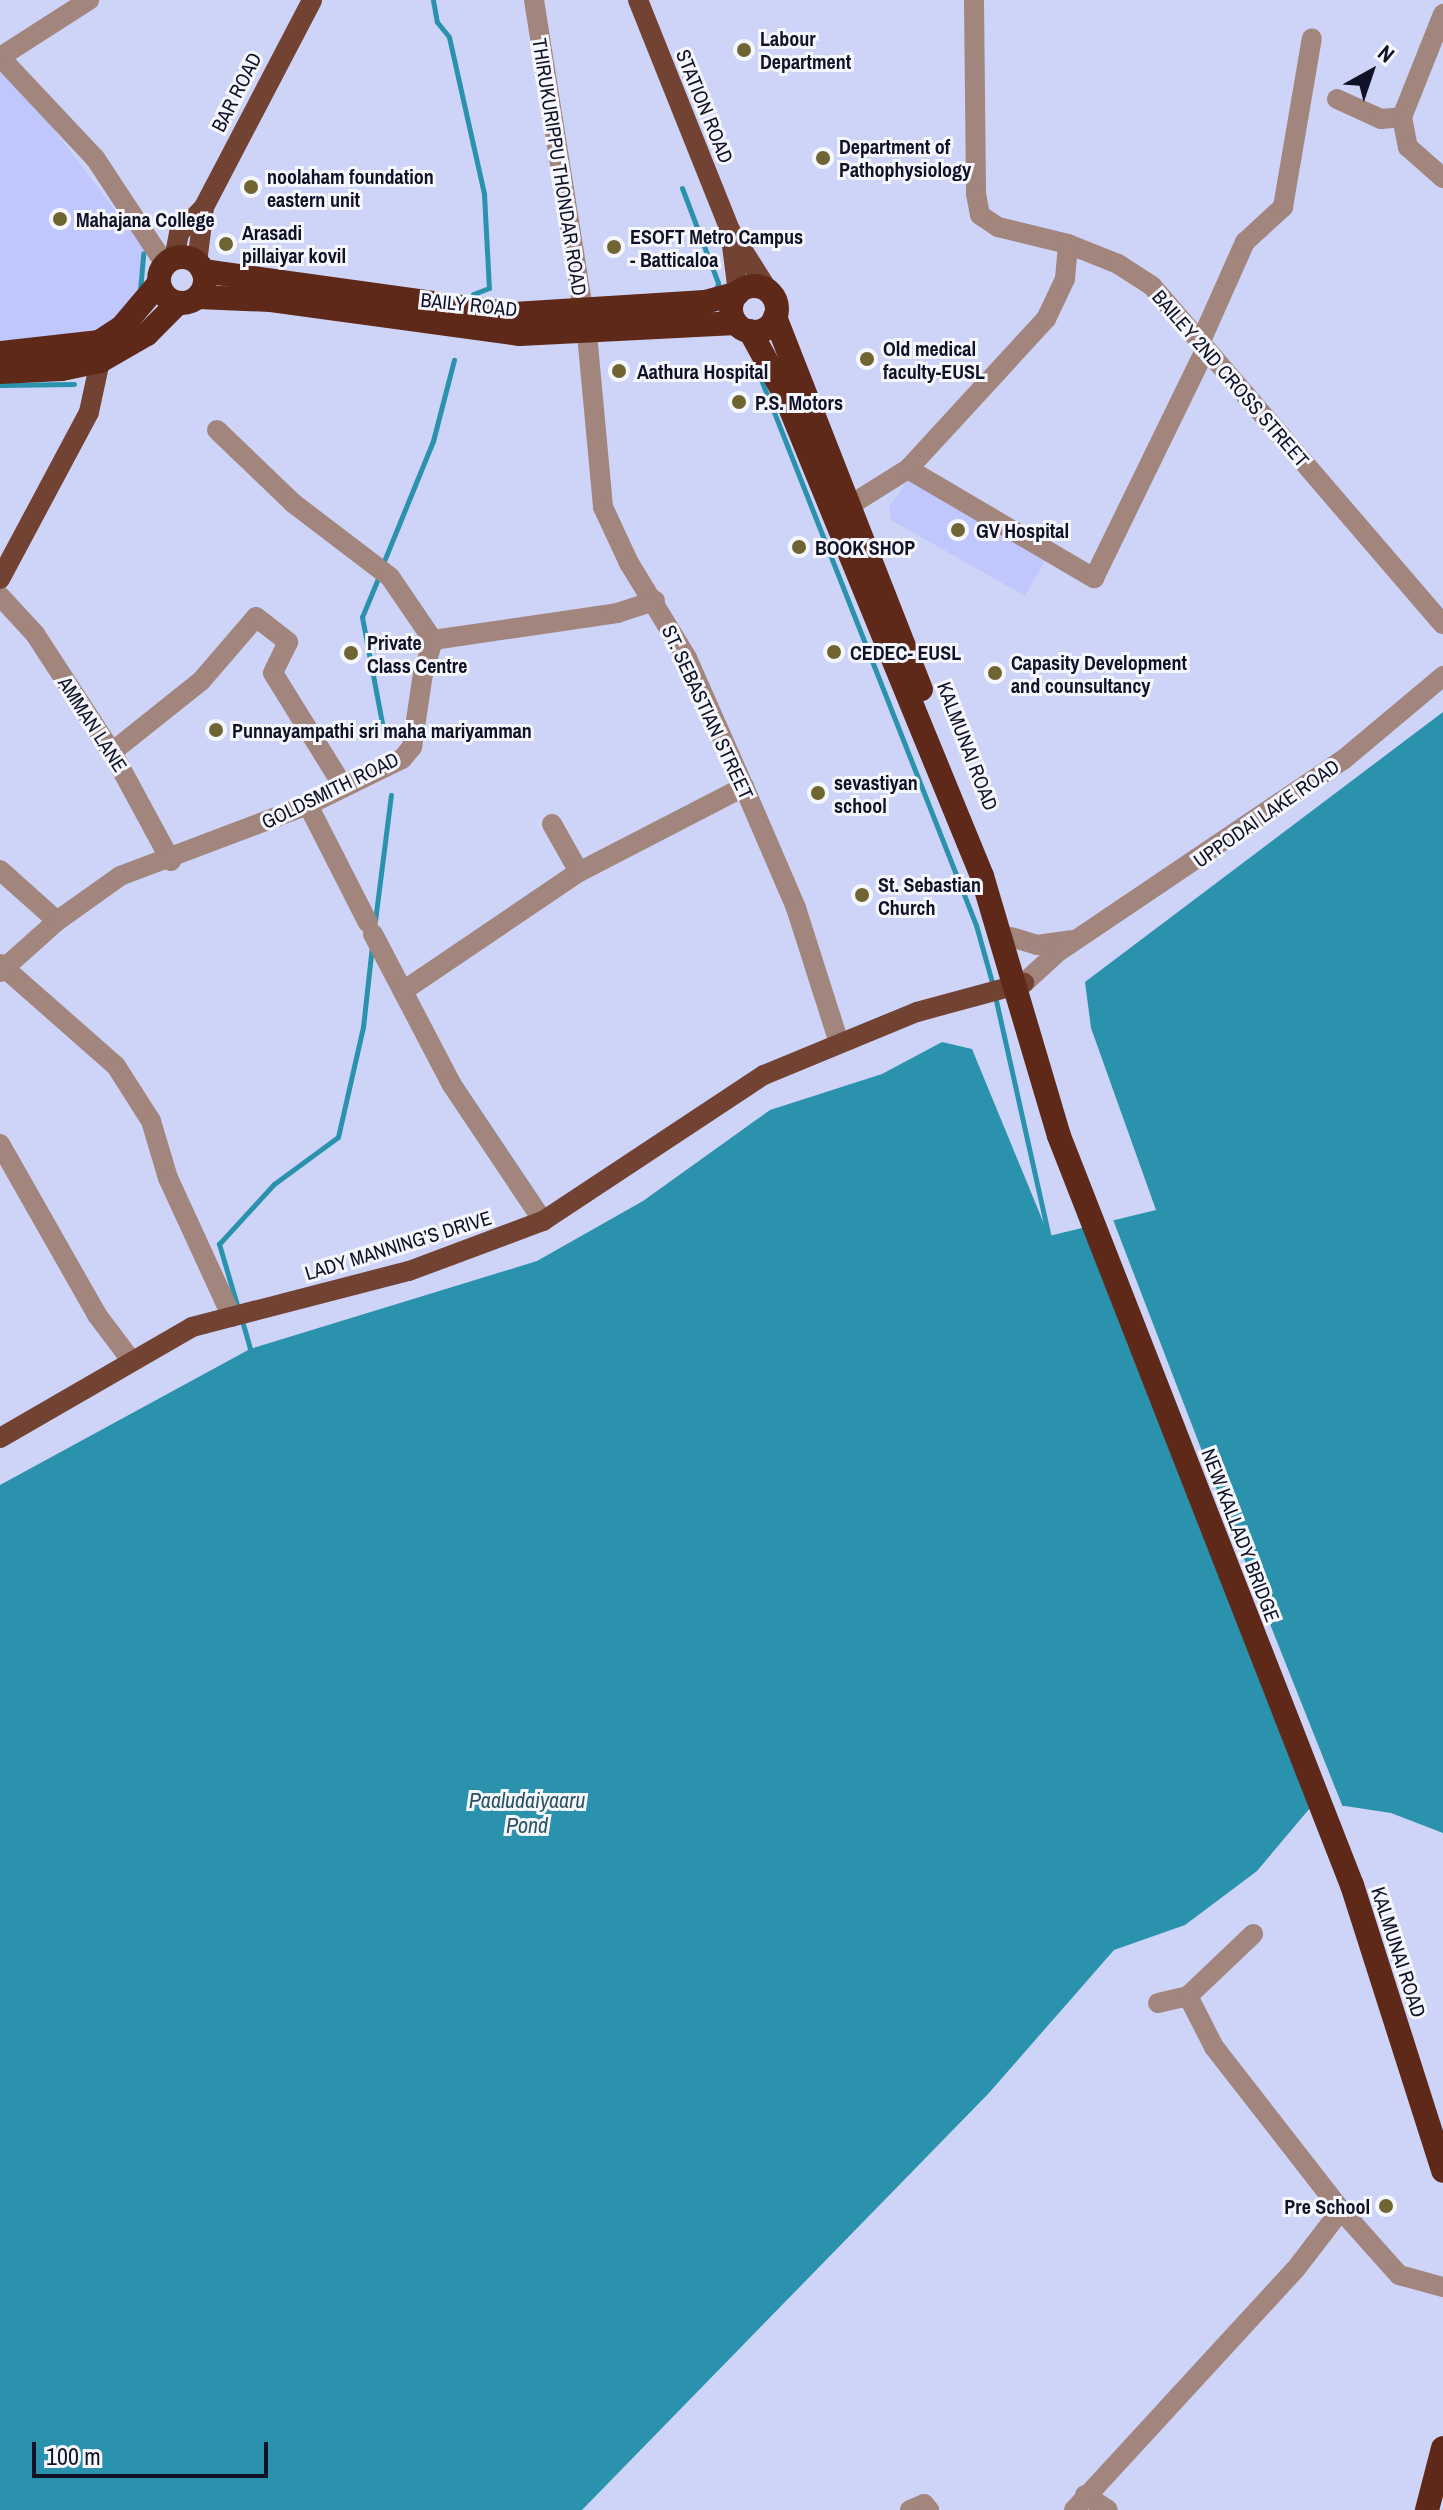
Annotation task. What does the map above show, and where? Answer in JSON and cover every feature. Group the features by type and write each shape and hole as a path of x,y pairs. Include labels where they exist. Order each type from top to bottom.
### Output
{"highway":[{"name":"BAILY ROAD","path":"180,268 442,308 585,324 743,327"},
{"path":"180,268 165,296 188,300"},
{"path":"180,268 188,300"},
{"name":"BAR ROAD","path":"0,353 99,342 122,327 180,268"},
{"path":"752,286 768,290 776,303 775,317 766,329 743,327 731,307 738,293 752,286"},
{"name":"BAILY ROAD","path":"188,300 271,300 498,332 585,324 738,293"},
{"path":"0,372 62,369 100,361 147,334 188,300"},
{"name":"KALMUNAI ROAD","path":"775,317 852,504 1011,937 1022,1012 1088,1201"},
{"name":"KALMUNAI ROAD","path":"743,327 784,393 971,850 1020,984 1088,1201"},
{"name":"NEW KALLADY BRIDGE","path":"1088,1201 1357,1883"},
{"name":"KALMUNAI ROAD","path":"1357,1883 1443,2131"},
{"name":"KALMUNAI ROAD","path":"1357,1883 1443,2171"},
{"path":"1427,2510 1443,2448"},
{"path":"1440,2510 1443,2499"}],"main road":[{"name":"STATION ROAD","path":"638,0 730,230 768,290"},
{"name":"BAR ROAD","path":"180,268 179,233 204,207 307,3"},
{"name":"STATION ROAD","path":"730,230 738,293"},
{"path":"0,579 89,412 100,361"},
{"name":"LADY MANNING’S DRIVE","path":"0,1438 192,1327 409,1271 543,1221 764,1075 839,1043 974,995 1020,984"},
{"path":"974,995 1004,998 1022,1012"}],"street":[{"path":"89,0 0,57 95,158 180,268"},
{"name":"THIRUKURIPPU THONDAR ROAD","path":"534,0 585,324"},
{"name":"BAILEY 2ND CROSS STREET","path":"974,0 980,215 998,227 1068,244 1118,264 1152,286 1443,624"},
{"path":"1443,14 1402,117 1408,147 1443,178"},
{"path":"908,469 1094,578 1202,346 1245,242 1283,207 1312,38"},
{"path":"1337,99 1381,119 1402,117"},
{"path":"852,504 908,469 1046,319 1065,279 1068,244"},
{"name":"ST. SEBASTIAN STREET","path":"585,324 603,507 629,563 655,601 744,787 796,908 839,1043"},
{"path":"217,430 293,503 390,577 433,640 617,613 655,601"},
{"name":"AMMAN LANE","path":"0,596 35,634 112,752 171,861"},
{"path":"112,752 201,681 256,617 288,642 273,673 343,786"},
{"name":"GOLDSMITH ROAD","path":"1,968 57,921 120,876 171,861 308,805 402,759 412,747 423,673 433,640"},
{"name":"UPPODAI LAKE ROAD","path":"1020,984 1079,938 1343,760 1443,676"},
{"path":"403,991 579,872 744,787"},
{"path":"308,805 452,1085 543,1221"},
{"path":"552,824 579,872"},
{"path":"0,870 57,921"},
{"name":"UPPODAI LAKE ROAD","path":"1011,937 1037,945 1079,938"},
{"path":"1,968 86,1035 130,1088 151,1121 168,1178 232,1317"},
{"path":"0,1144 97,1315 131,1360"},
{"path":"1158,2003 1188,1996 1253,1934"},
{"path":"1188,1996 1214,2047 1341,2210 1399,2275 1443,2287"},
{"path":"1108,2510 1079,2502 1229,2344 1341,2210"},
{"path":"910,2510 924,2504 929,2510"}],"shaded area":[{"name":"Mahajana College","path":"0,58 145,250 139,299 107,333 0,347"},
{"name":"GV Hospital","path":"911,475 1049,554 1025,596 891,520 889,507"}],"water":[{"name":"Paaludaiyaaru Pond","path":"1443,712 1443,1833 1391,1813 1345,1806 1310,1808 1257,1871 1185,1925 1114,1950 988,2094 582,2510 0,2510 0,1485 250,1349 537,1261 643,1201 770,1110 882,1074 942,1042 972,1049 1049,1236 1156,1210 1091,1028 1085,982"}],"pier":[{"path":"1112,1217 1344,1810 1315,1811 1083,1224"}],"waterway":[{"path":"433,0 437,22 449,37 484,194 489,288 473,294"},
{"path":"682,188 718,283 716,291"},
{"path":"140,291 143,253"},
{"path":"382,566 433,441 454,360"},
{"path":"755,364 976,925 993,986"},
{"path":"0,385 74,384"},
{"path":"379,576 362,617 384,733"},
{"path":"375,921 391,795"},
{"path":"237,1305 219,1244 274,1184 338,1137 363,1027 372,946"},
{"path":"995,996 1049,1237"},
{"path":"243,1324 250,1349"}],"place":[{"name":"Labour Department","path":"744,50"},
{"name":"Department of Pathophysiology","path":"823,158"},
{"name":"noolaham foundation eastern unit","path":"251,187"},
{"name":"Mahajana College","path":"60,219"},
{"name":"Arasadi pillaiyar kovil","path":"226,244"},
{"name":"ESOFT Metro Campus - Batticaloa","path":"614,247"},
{"name":"Old medical faculty-EUSL","path":"867,359"},
{"name":"Aathura Hospital","path":"619,371"},
{"name":"P.S. Motors","path":"739,402"},
{"name":"GV Hospital","path":"958,530"},
{"name":"BOOK SHOP","path":"799,547"},
{"name":"CEDEC- EUSL","path":"834,652"},
{"name":"Private Class Centre","path":"351,653"},
{"name":"Capasity Development and counsultancy","path":"995,673"},
{"name":"Punnayampathi sri maha mariyamman","path":"216,730"},
{"name":"sevastiyan school","path":"818,793"},
{"name":"St. Sebastian Church","path":"862,895"},
{"name":"Pre School","path":"1386,2206"}]}
